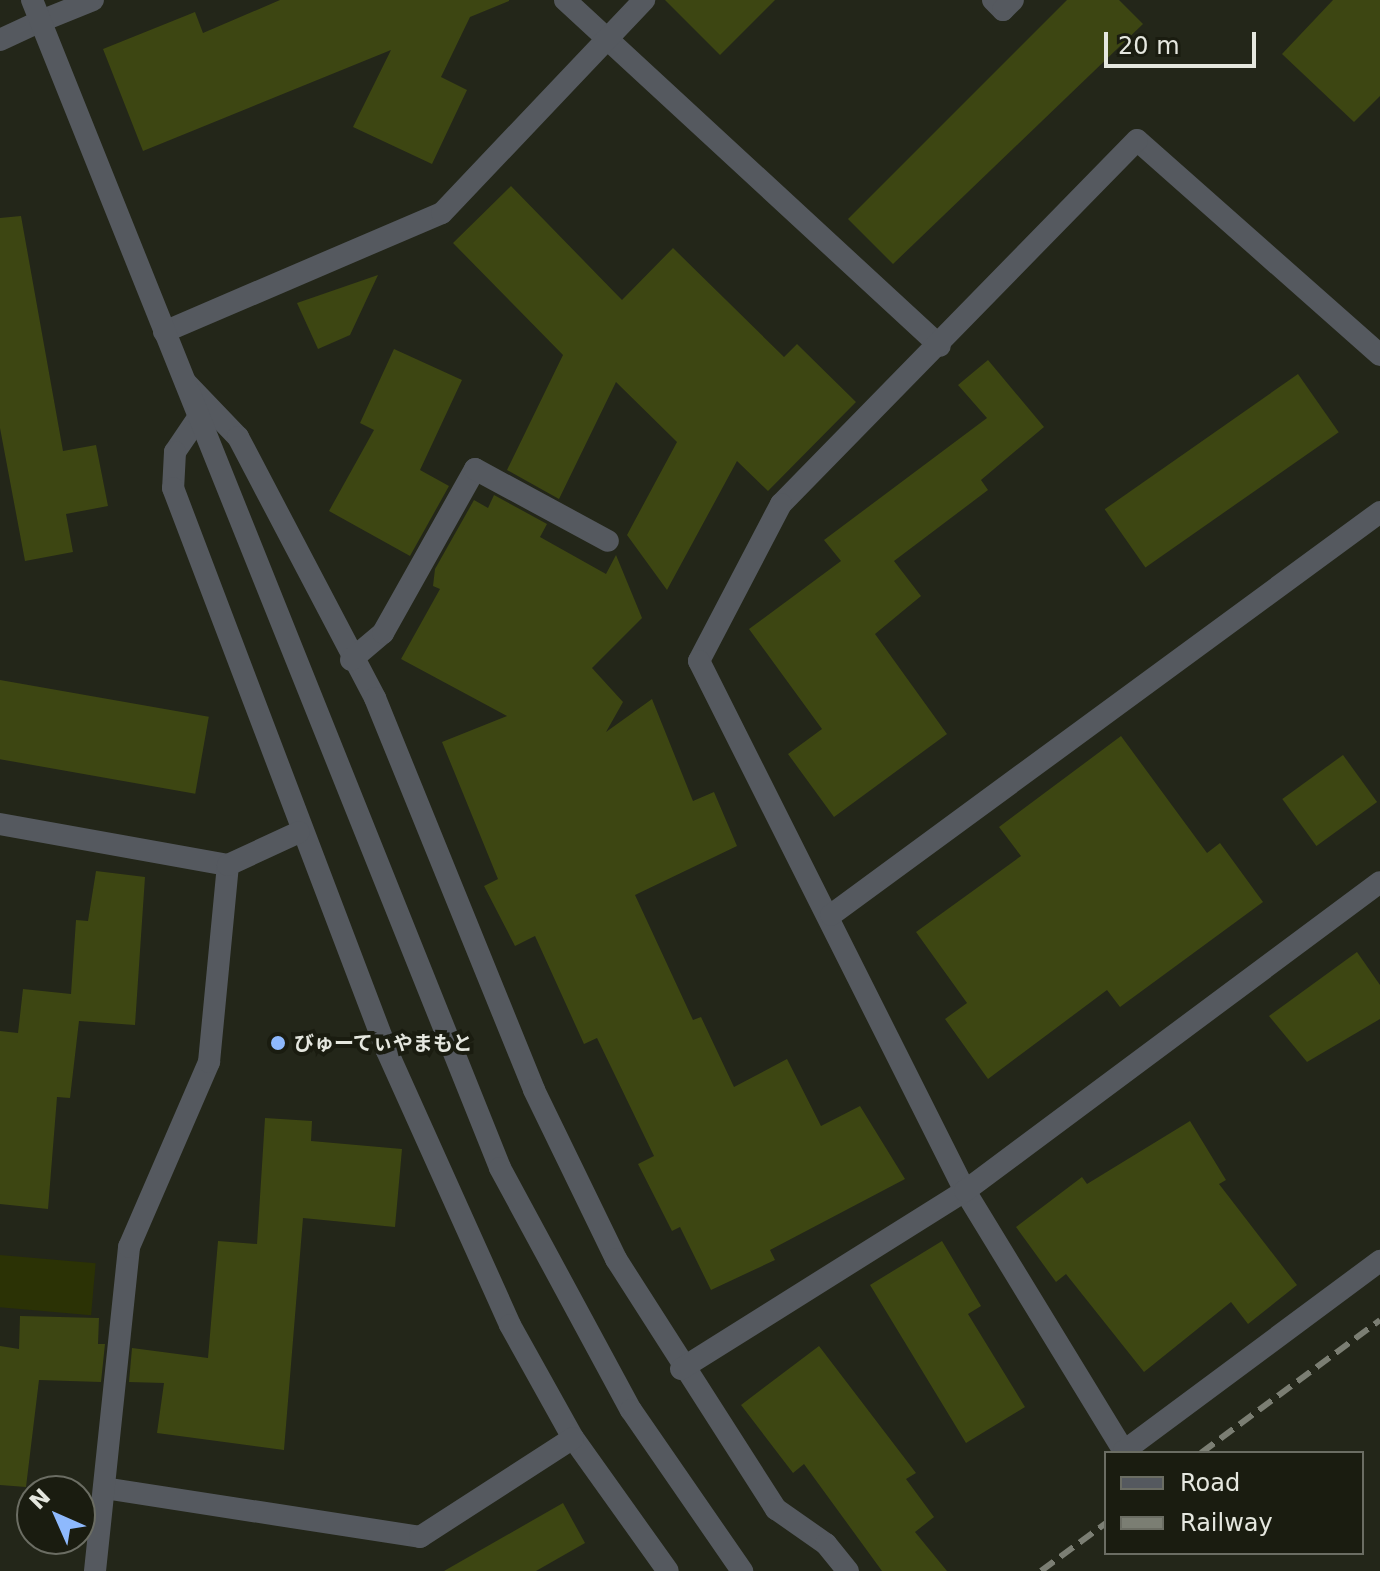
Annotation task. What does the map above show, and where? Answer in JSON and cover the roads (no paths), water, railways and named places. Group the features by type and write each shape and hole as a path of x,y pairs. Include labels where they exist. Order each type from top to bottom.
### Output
{"street":[{"path":"32,0 500,1168 631,1410 742,1571"},
{"path":"0,40 93,0"},
{"path":"565,0 940,346"},
{"path":"164,332 442,213 611,42 644,0"},
{"path":"993,0 1003,10 1013,0"},
{"path":"1380,355 1137,140 940,346 781,504 699,661 831,915 965,1191 1124,1451 1380,1261"},
{"path":"183,380 238,437 351,660 375,698 534,1090 616,1259 681,1369 776,1509 826,1544 848,1571"},
{"path":"198,418 175,452 173,488 299,832 460,1222 573,1438 668,1571"},
{"path":"351,660 383,633 475,469 608,541"},
{"path":"831,915 1380,512"},
{"path":"0,824 228,865 299,832"},
{"path":"95,1571 129,1247 209,1062 228,865"},
{"path":"681,1369 965,1191 1380,882"},
{"path":"104,1488 420,1537 573,1438"}],"railway":[{"path":"1204,1451 1380,1320"},
{"path":"1041,1571 1104,1524"}],"place":[{"name":"びゅーてぃやまもと","path":"278,1043"}]}
